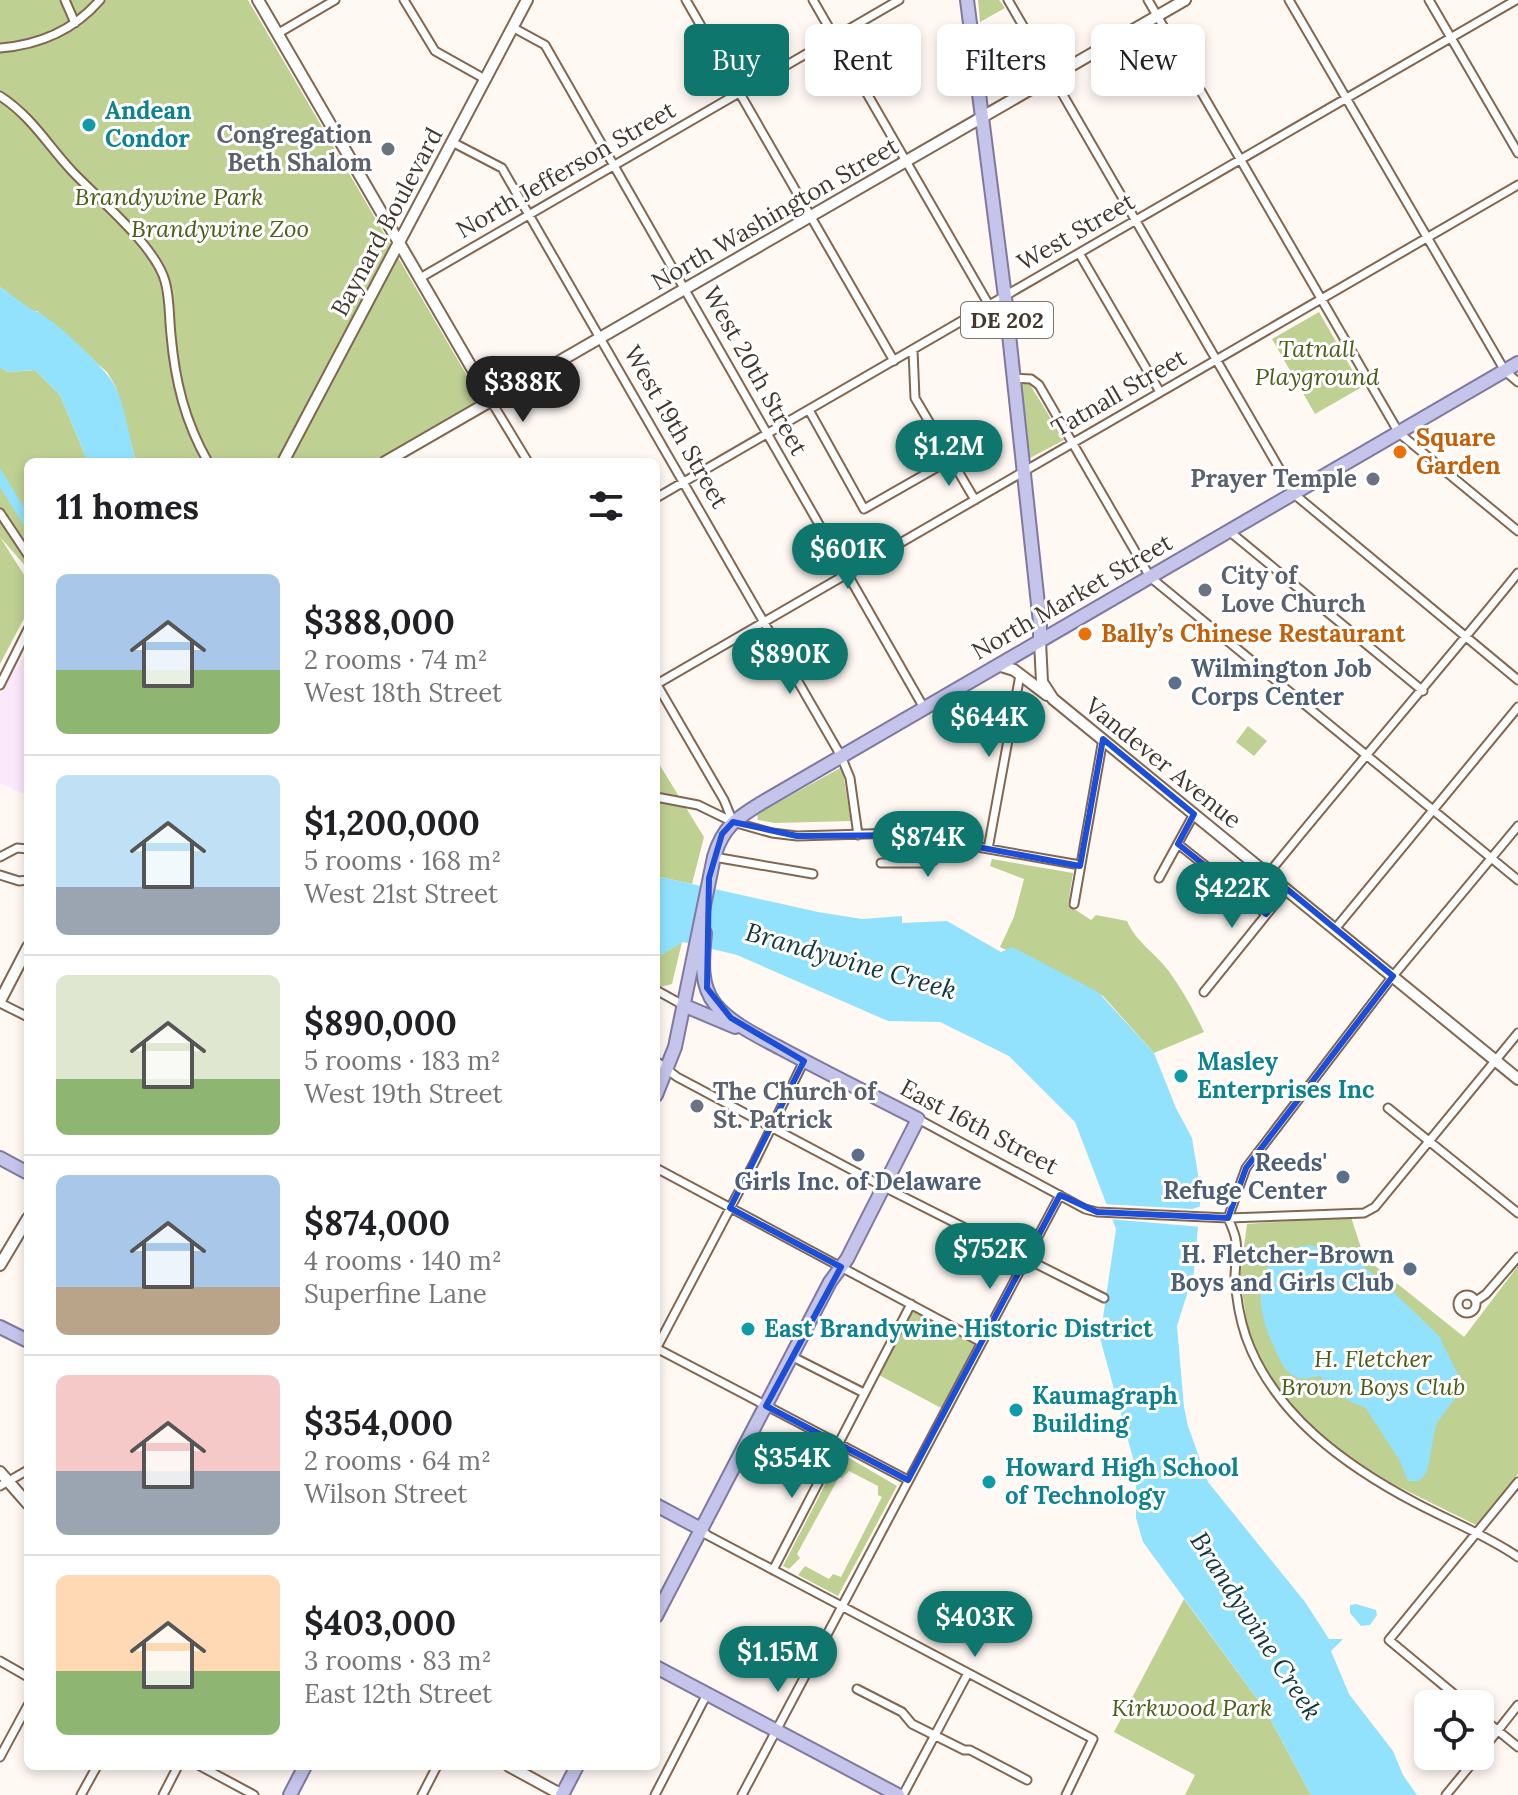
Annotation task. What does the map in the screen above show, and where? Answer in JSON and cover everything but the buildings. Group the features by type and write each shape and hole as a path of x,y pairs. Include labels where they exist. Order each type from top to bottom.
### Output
{"main road":[{"name":"DE 202","path":"967,0 1005,297 1040,641"},
{"name":"North Market Street","path":"660,1086 675,1047 683,1005 698,959 714,857 722,834 733,822 841,756 1518,363"},
{"name":"East 16th Street","path":"698,959 714,1003 731,1018 804,1061 918,1119"},
{"path":"683,1005 759,1036"},
{"path":"660,1608 918,1119"},
{"path":"0,1158 24,1171"},
{"path":"0,1327 24,1339"},
{"path":"660,1507 701,1529"},
{"path":"660,1669 901,1795"},
{"path":"290,1795 303,1770"},
{"path":"562,1795 575,1770"}],"street":[{"path":"65,0 75,23"},
{"path":"0,48 36,41 75,23 100,0"},
{"path":"258,0 526,458"},
{"path":"277,34 335,0"},
{"path":"404,0 435,51 485,79"},
{"name":"Baynard Boulevard","path":"289,458 527,0"},
{"path":"686,0 700,24"},
{"path":"813,0 827,24"},
{"name":"North Jefferson Street","path":"857,24 899,0"},
{"path":"1008,0 1022,24"},
{"path":"1148,0 1399,433 1518,531"},
{"name":"North Washington Street","path":"1075,64 1185,0"},
{"path":"1289,0 1505,371 1518,382"},
{"path":"1429,0 1518,153"},
{"name":"West Street","path":"660,496 1516,0"},
{"name":"West 20th Street","path":"512,27 545,45 924,708"},
{"path":"0,96 32,120 68,167 140,242 160,269 166,285 175,371 182,404 206,458"},
{"name":"North Jefferson Street","path":"420,278 734,96"},
{"path":"741,96 894,361"},
{"path":"869,96 989,305"},
{"name":"North Washington Street","path":"395,458 1020,96"},
{"path":"1063,96 1294,494 1518,680"},
{"name":"West 19th Street","path":"452,142 502,168 841,756 850,778 858,835"},
{"name":"Tatnall Street","path":"660,682 1518,185"},
{"path":"1079,253 1160,392"},
{"path":"913,350 915,398 975,500"},
{"path":"1013,378 1031,379 1039,385 1150,577 1518,880"},
{"path":"809,410 864,509 950,460"},
{"path":"0,513 24,549"},
{"path":"1229,531 1423,691"},
{"path":"1268,874 1518,573"},
{"path":"0,685 24,637"},
{"name":"Vandever Avenue","path":"1040,641 1042,682 1053,699 1518,1079"},
{"path":"998,665 1011,668 1053,699"},
{"path":"988,849 1020,675"},
{"path":"660,691 724,800 733,822"},
{"path":"1335,929 1518,707"},
{"path":"1074,904 1103,739"},
{"path":"660,798 698,805 733,822 772,833 797,836 898,833 1080,865"},
{"path":"1159,878 1194,814"},
{"path":"1518,826 1393,976 1246,1168 1228,1218 1236,1240 1235,1280 1245,1335 1271,1386 1311,1433 1412,1501 1494,1540 1518,1557"},
{"path":"881,863 930,863 934,860 939,840"},
{"path":"1178,844 1266,914"},
{"path":"0,857 17,848 24,849"},
{"path":"714,857 813,874"},
{"path":"0,875 24,880"},
{"path":"1204,992 1287,889"},
{"path":"24,955 0,1002 24,1015"},
{"path":"660,992 683,1005"},
{"name":"East 16th Street","path":"918,1119 1085,1209 1097,1212 1228,1218 1364,1213 1375,1207 1518,1033"},
{"path":"660,1341 804,1061"},
{"path":"660,1064 884,1187 1104,1298"},
{"path":"1388,1108 1518,1213"},
{"path":"660,1170 981,1342"},
{"path":"742,1795 1060,1195"},
{"path":"0,1265 24,1225"},
{"path":"1476,1301 1486,1294 1518,1257"},
{"path":"773,1570 911,1304"},
{"path":"660,1351 908,1480"},
{"path":"791,1356 864,1393"},
{"path":"0,1472 4,1484 24,1501"},
{"path":"4,1484 24,1472"},
{"path":"1449,1690 1389,1640 1518,1482"},
{"path":"701,1529 707,1535 1093,1739 1066,1795"},
{"path":"0,1661 24,1675"},
{"path":"901,1795 968,1673"},
{"path":"857,1689 902,1712 912,1724 1027,1780"},
{"path":"655,1795 707,1694"},
{"path":"1494,1735 1518,1705"},
{"path":"0,1757 24,1712"},
{"path":"1494,1727 1518,1747"},
{"path":"81,1795 95,1770"},
{"path":"163,1795 176,1770"},
{"path":"207,1770 254,1795"},
{"path":"422,1795 435,1770"},
{"path":"516,1770 562,1795"},
{"path":"1446,1795 1467,1770"}],"highlighted area":[{"path":"1103,739 1194,814 1178,844 1266,914 1287,889 1393,976 1246,1168 1228,1218 1097,1212 1060,1195 908,1480 766,1406 841,1267 730,1208 804,1061 731,1018 707,988 709,878 722,834 733,822 797,836 913,835 1080,866"}],"shaded area":[{"path":"24,656 24,794 0,783 0,694"}],"green space":[{"name":"Brandywine Park","path":"0,0 248,0 480,398 381,458 135,458 116,387 107,372 37,311 32,311 0,287"},
{"path":"978,0 999,0 1005,8 980,22"},
{"name":"Tatnall Playground","path":"1319,312 1362,387 1315,414 1272,339"},
{"path":"0,367 8,372 35,370 60,395 86,458 24,458 24,564 0,537"},
{"path":"1021,382 1029,383 1064,440 1030,458"},
{"path":"0,537 24,575 24,619 0,664"},
{"path":"1248,726 1267,741 1254,756 1236,742"},
{"path":"660,766 704,837 692,884 660,877"},
{"path":"842,767 851,821 775,823 758,820 757,814"},
{"path":"992,859 1073,873 1068,905 1091,920 1096,915 1127,921 1135,935 1173,977 1204,1032 1154,1053 1103,996 1000,947 1014,917 1024,879 990,866"},
{"path":"682,942 672,984 660,987 660,956"},
{"name":"H. Fletcher Brown Boys Club","path":"1351,1217 1364,1257 1464,1337 1518,1266 1518,1474 1476,1525 1391,1483 1314,1435 1265,1376 1249,1335 1240,1278 1247,1224"},
{"path":"911,1304 981,1342 945,1410 875,1373"},
{"path":"844,1455 897,1486 838,1596 798,1575 805,1566 829,1579 833,1574 841,1577 882,1497 878,1495 878,1486 849,1471 842,1478 839,1477 797,1554 800,1558 789,1569 783,1566 840,1456"},
{"name":"Kirkwood Park","path":"1184,1599 1266,1711 1311,1795 1185,1795 1195,1775 1114,1732"}],"water":[{"path":"0,287 63,330 109,377 121,400 135,458 86,458 60,395 35,370 8,372 0,367"},
{"path":"0,468 24,507 24,526 0,487"},
{"name":"Brandywine Creek","path":"660,877 862,919 902,916 902,923 947,921 1001,952 1012,947 1098,992 1154,1053 1192,1138 1201,1192 1194,1272 1177,1326 1188,1426 1208,1482 1305,1602 1329,1639 1343,1639 1331,1651 1349,1694 1393,1751 1403,1775 1417,1795 1311,1795 1266,1711 1143,1542 1136,1518 1136,1469 1100,1338 1116,1229 1075,1122 1009,1056 940,1022 888,1021 737,955 683,942 660,956"},
{"path":"1310,1245 1351,1256 1384,1283 1439,1336 1460,1379 1456,1397 1436,1424 1427,1472 1419,1481 1408,1481 1400,1461 1365,1407 1340,1396 1320,1376 1302,1379 1292,1375 1278,1356 1263,1314 1262,1283 1267,1269 1276,1258 1290,1250"},
{"path":"1350,1605 1376,1610 1377,1615 1370,1625 1361,1626 1350,1613"}],"pier":[{"path":"1102,1204 1192,1209 1205,1205 1202,1227 1108,1219"}],"place":[{"name":"Andean Condor","path":"89,125"},
{"name":"Congregation Beth Shalom","path":"388,149"},
{"name":"Square Garden","path":"1400,452"},
{"name":"Prayer Temple","path":"1373,479"},
{"name":"City of Love Church","path":"1205,590"},
{"name":"Bally’s Chinese Restaurant","path":"1085,634"},
{"name":"Wilmington Job Corps Center","path":"1175,683"},
{"name":"Masley Enterprises Inc","path":"1181,1076"},
{"name":"The Church of St. Patrick","path":"697,1106"},
{"name":"Girls Inc. of Delaware","path":"858,1155"},
{"name":"Reeds' Refuge Center","path":"1343,1177"},
{"name":"H. Fletcher-Brown Boys and Girls Club","path":"1410,1269"},
{"name":"East Brandywine Historic District","path":"748,1329"},
{"name":"Kaumagraph Building","path":"1016,1410"},
{"name":"Howard High School of Technology","path":"989,1482"}],"park label":[{"name":"Brandywine Zoo","path":"220,229"}]}
